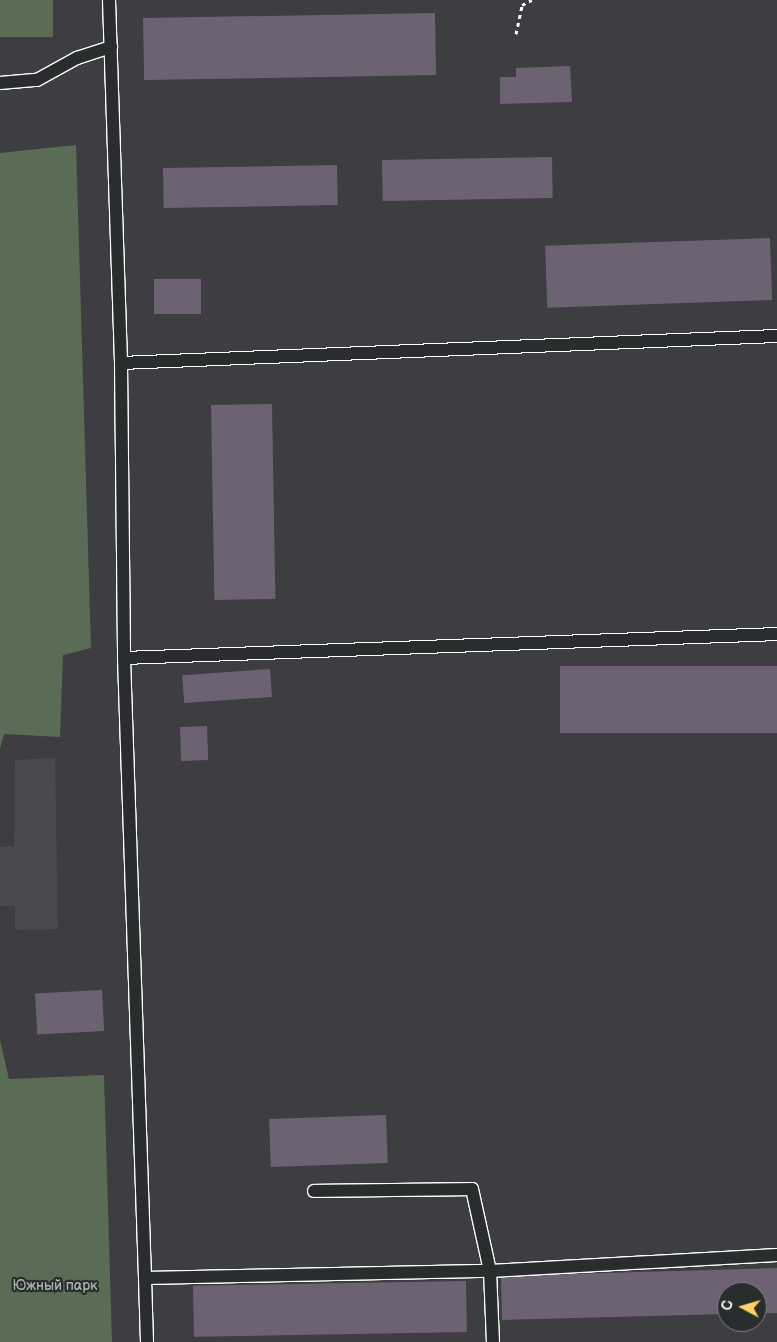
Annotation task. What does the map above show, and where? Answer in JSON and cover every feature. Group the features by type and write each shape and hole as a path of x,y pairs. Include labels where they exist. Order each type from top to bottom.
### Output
{"lane":[{"path":"109,0 121,363 124,658 147,1342"},
{"path":"0,83 37,80 77,58 111,47"},
{"path":"121,363 777,336"},
{"path":"124,658 777,634"},
{"path":"314,1191 472,1188 490,1271 493,1342"},
{"path":"145,1278 490,1271 777,1255"}],"path":[{"path":"516,34 522,5 532,0"}],"shaded area":[{"path":"55,758 58,929 15,930 15,906 0,906 0,847 14,846 15,760"}],"green space":[{"path":"0,0 53,0 53,37 0,37"},
{"path":"76,145 91,648 63,655 60,737 4,734 0,749 0,153"},
{"name":"Южный парк","path":"0,1040 9,1079 104,1075 112,1342 0,1342"}],"building":[{"path":"435,13 436,75 144,80 143,18"},
{"path":"570,66 572,102 500,104 500,77 516,77 516,68"},
{"path":"552,157 553,198 383,201 382,160"},
{"path":"337,165 338,205 164,208 163,168"},
{"path":"770,238 772,300 547,308 545,246"},
{"path":"154,279 201,279 201,314 154,314"},
{"path":"272,404 275,599 214,600 211,405"},
{"path":"560,666 777,666 777,733 560,733"},
{"path":"270,669 272,697 184,703 182,675"},
{"path":"207,726 208,760 181,761 180,727"},
{"path":"102,990 104,1031 37,1034 35,994"},
{"path":"386,1115 388,1163 271,1167 269,1119"},
{"path":"777,1268 777,1313 767,1313 767,1282 717,1282 717,1314 502,1320 501,1276"},
{"path":"466,1281 467,1332 194,1337 193,1286"}]}
